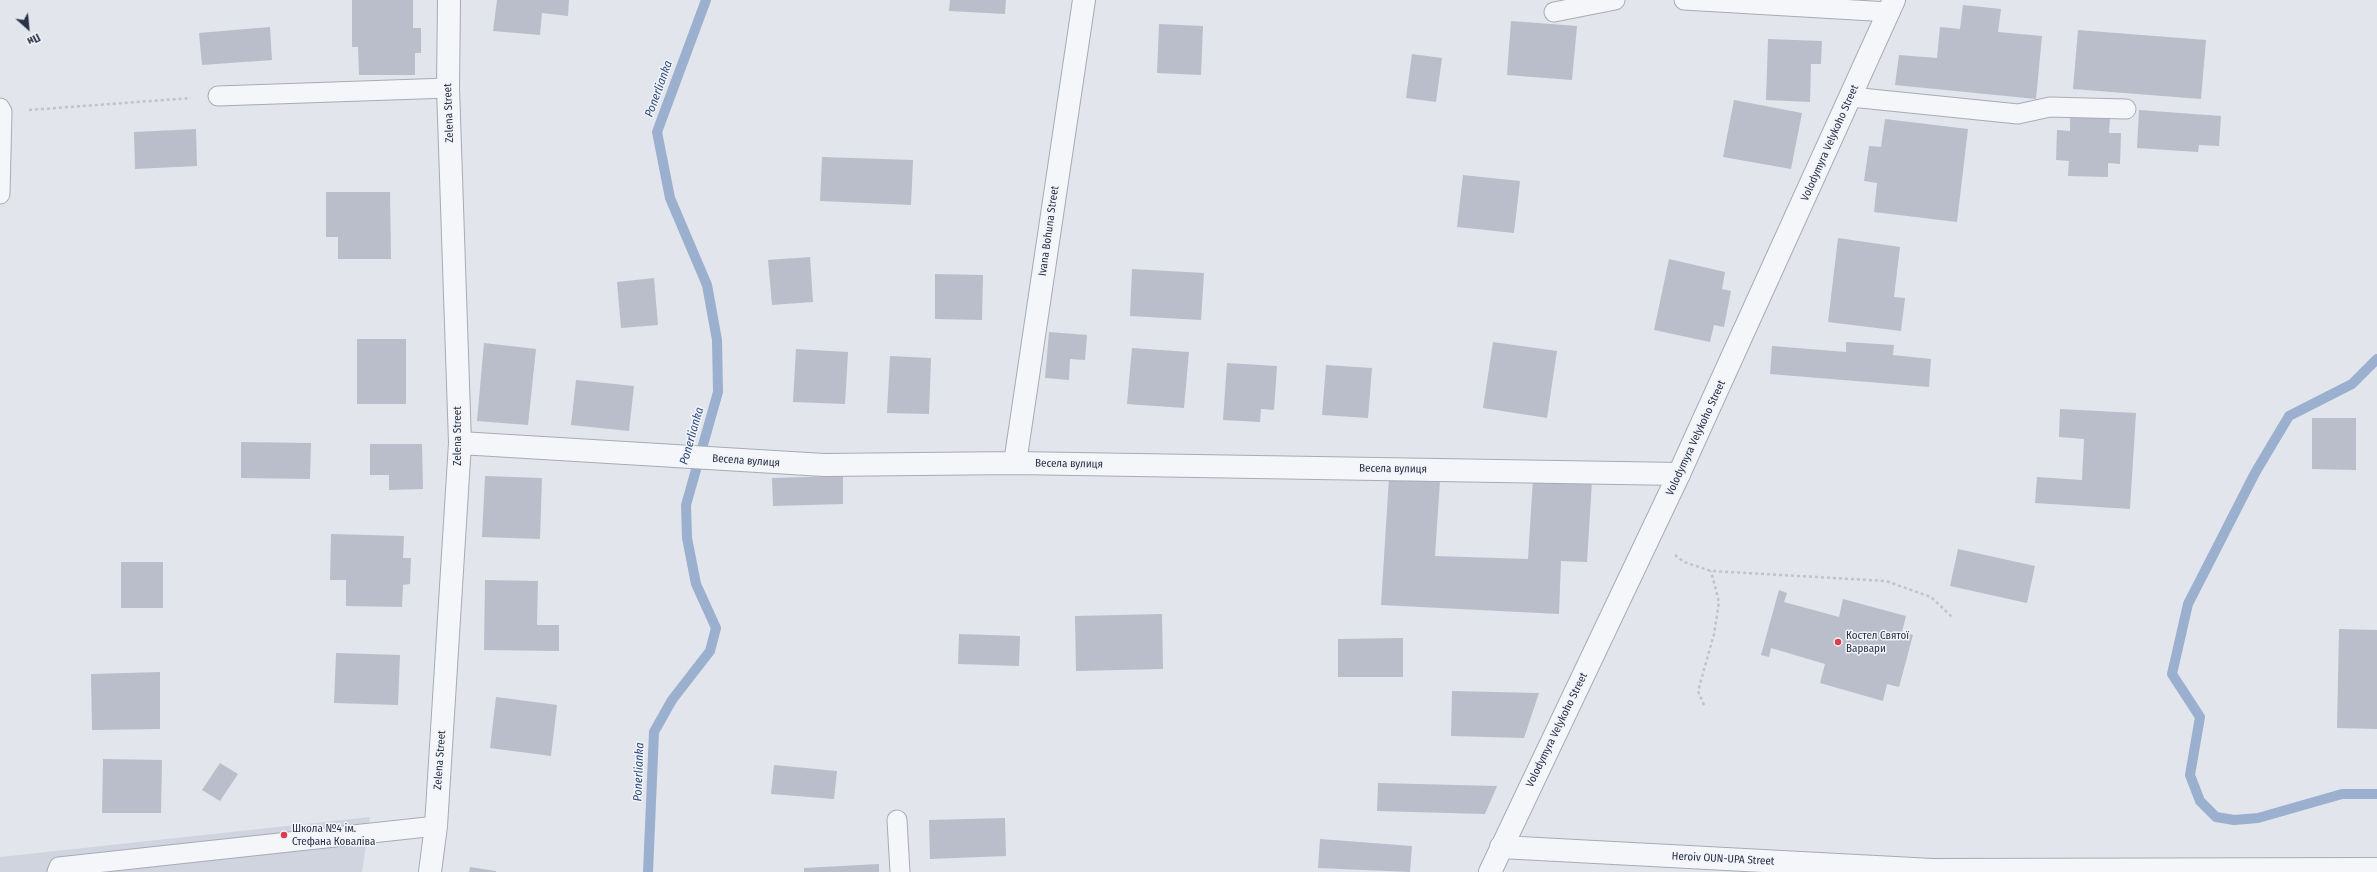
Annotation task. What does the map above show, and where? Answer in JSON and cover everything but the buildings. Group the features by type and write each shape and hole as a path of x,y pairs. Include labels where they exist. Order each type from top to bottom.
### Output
{"street":[{"name":"Zelena Street","path":"430,872 436,826 460,443 448,88 449,0"},
{"name":"Ivana Bohuna Street","path":"1015,463 1084,0"},
{"name":"Volodymyra Velykoho Street","path":"1490,872 1680,474 1892,6"},
{"name":"Весела вулиця","path":"460,443 824,465 1015,463 1680,474"},
{"name":"Heroiv OUN-UPA Street","path":"1501,847 1932,870 2377,869"}],"lane":[{"path":"1554,12 1615,0"},
{"path":"1684,0 1892,6"},
{"path":"218,96 448,88"},
{"path":"1851,97 2018,114 2050,107 2126,109"},
{"path":"0,194 1,110"},
{"path":"897,820 900,872"},
{"path":"57,872 58,867 436,826"}],"path":[{"path":"1,110 218,96"},
{"path":"1675,555 1684,562 1711,571 1886,581 1931,597 1953,618"},
{"path":"1704,705 1698,691 1714,634 1719,602 1711,571"}],"shaded area":[{"name":"Школа №4 ім. Стефана Коваліва","path":"370,817 362,872 0,872 0,857"}],"waterway":[{"name":"Ponerlianka","path":"648,872 654,732 672,700 710,651 716,628 696,584 687,538 686,505 718,392 717,340 707,285 670,198 657,132 706,0"},
{"path":"2377,359 2352,384 2289,416 2255,473 2188,604 2172,674 2200,717 2190,775 2200,801 2216,817 2234,820 2258,818 2342,794 2377,794"}],"place":[{"name":"Костел Святої Варвари","path":"1838,642"},
{"name":"Школа №4 ім. Стефана Коваліва","path":"284,835"}]}
